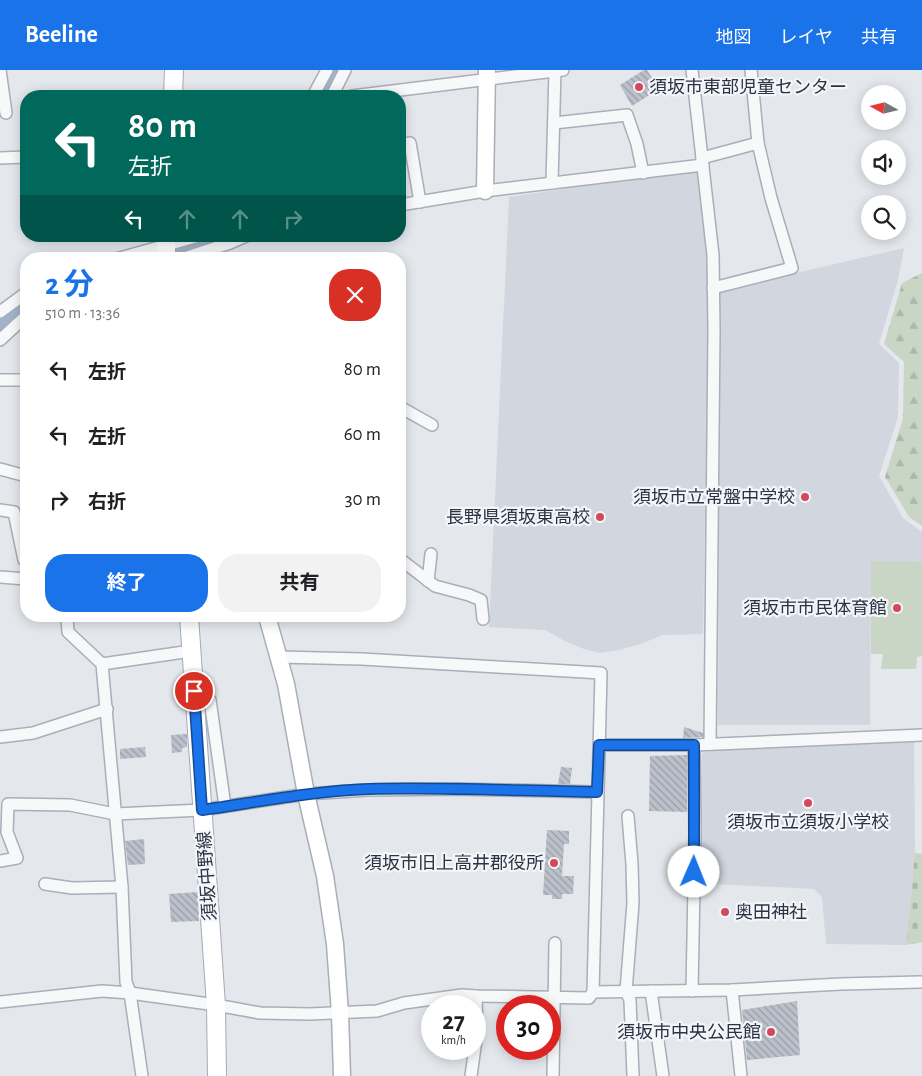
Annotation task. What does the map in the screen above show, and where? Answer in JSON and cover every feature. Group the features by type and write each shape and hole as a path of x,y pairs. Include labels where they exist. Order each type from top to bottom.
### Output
{"main road":[{"path":"173,90 174,70"},
{"name":"須坂中野線","path":"189,622 216,1006 217,1076"}],"street":[{"path":"0,70 6,113"},
{"path":"316,90 327,70"},
{"path":"335,90 345,70"},
{"path":"394,90 487,75 558,70 552,183"},
{"path":"692,70 712,255 713,288 710,744"},
{"path":"713,288 792,268 771,198 758,143 751,70"},
{"path":"485,191 487,75"},
{"path":"554,124 627,115 637,144 643,173"},
{"path":"406,144 410,143 420,202"},
{"path":"406,204 485,191 643,173 702,162 758,143"},
{"path":"0,158 20,157"},
{"path":"145,252 181,242"},
{"path":"202,252 232,242"},
{"path":"0,312 20,297"},
{"path":"0,340 20,322"},
{"path":"0,380 20,380"},
{"path":"406,410 432,425"},
{"path":"0,469 20,474"},
{"path":"0,510 14,512 20,541"},
{"path":"428,581 431,554"},
{"path":"406,564 435,586 469,594 481,600 483,619"},
{"path":"0,577 20,579"},
{"path":"67,622 68,632 102,664 122,887 126,982 130,993 142,1076"},
{"path":"269,622 286,684 306,794 325,876 335,944 342,1076"},
{"path":"102,664 191,651"},
{"path":"279,657 362,659 601,673 593,992 589,998 561,998"},
{"path":"210,700 225,806"},
{"path":"0,736 33,733 107,709"},
{"path":"599,745 694,745 922,735"},
{"path":"692,991 695,832 694,745"},
{"path":"0,861 17,858 7,832 8,804 70,805 115,814 202,810 306,794 368,790 456,789 597,792"},
{"path":"628,816 632,864 632,903 626,991 630,1000 634,1076"},
{"path":"45,884 72,888 122,887"},
{"path":"555,943 555,995"},
{"path":"593,992 732,990 920,982"},
{"path":"732,990 741,1076"},
{"path":"0,1002 102,991 130,993 260,1014 310,1014 377,1011 404,1003 421,1001"},
{"path":"651,991 663,1076"},
{"path":"472,1076 474,1060"},
{"path":"553,1060 553,1076"}],"shaded area":[{"name":"長野県須坂東高校","path":"699,169 709,286 703,634 663,635 619,650 599,653 565,641 545,630 489,627 509,197"},
{"name":"須坂市立常盤中学校","path":"904,248 898,280 879,344 899,363 898,417 879,476 903,518 922,532 922,562 871,562 870,725 718,725 720,293"},
{"name":"須坂市立須坂小学校","path":"914,742 915,853 906,945 826,944 822,897 814,889 699,883 702,753 729,747"}],"green space":[{"path":"922,273 922,526 909,517 885,477 903,418 904,362 884,344 902,283"},
{"name":"須坂市市民体育館","path":"871,561 922,562 922,656 917,657 916,669 881,669 883,654 871,654"},
{"path":"915,853 922,854 922,942 906,945"}],"building":[{"name":"須坂市東部児童センター","path":"647,70 659,89 632,106 620,85"},
{"path":"684,727 703,733 703,737 683,738"},
{"path":"187,734 187,747 182,748 182,752 172,753 171,735"},
{"path":"145,747 146,757 120,759 120,749"},
{"path":"687,755 687,812 649,811 650,756"},
{"path":"561,767 572,768 570,784 558,784"},
{"name":"須坂市旧上高井郡役所","path":"547,830 569,831 569,844 564,844 562,876 574,876 573,894 562,894 562,899 552,899 552,895 543,895"},
{"path":"144,839 145,864 128,865 125,841"},
{"path":"198,892 199,921 171,922 169,894"},
{"name":"須坂市中央公民館","path":"797,1001 800,1055 747,1060 742,1010"}],"waterway":[{"path":"325,90 335,70"},
{"path":"169,252 204,242"},
{"path":"0,328 20,310"}],"place":[{"name":"須坂市東部児童センター","path":"639,87"},
{"name":"須坂市立常盤中学校","path":"805,497"},
{"name":"長野県須坂東高校","path":"600,517"},
{"name":"須坂市市民体育館","path":"897,608"},
{"name":"須坂市立須坂小学校","path":"808,803"},
{"name":"須坂市旧上高井郡役所","path":"554,863"},
{"name":"奥田神社","path":"725,912"},
{"name":"須坂市中央公民館","path":"771,1032"}],"route":[{"path":"194,691 202,810 306,794 368,790 456,789 597,792 599,745 694,745 694,872"}]}
